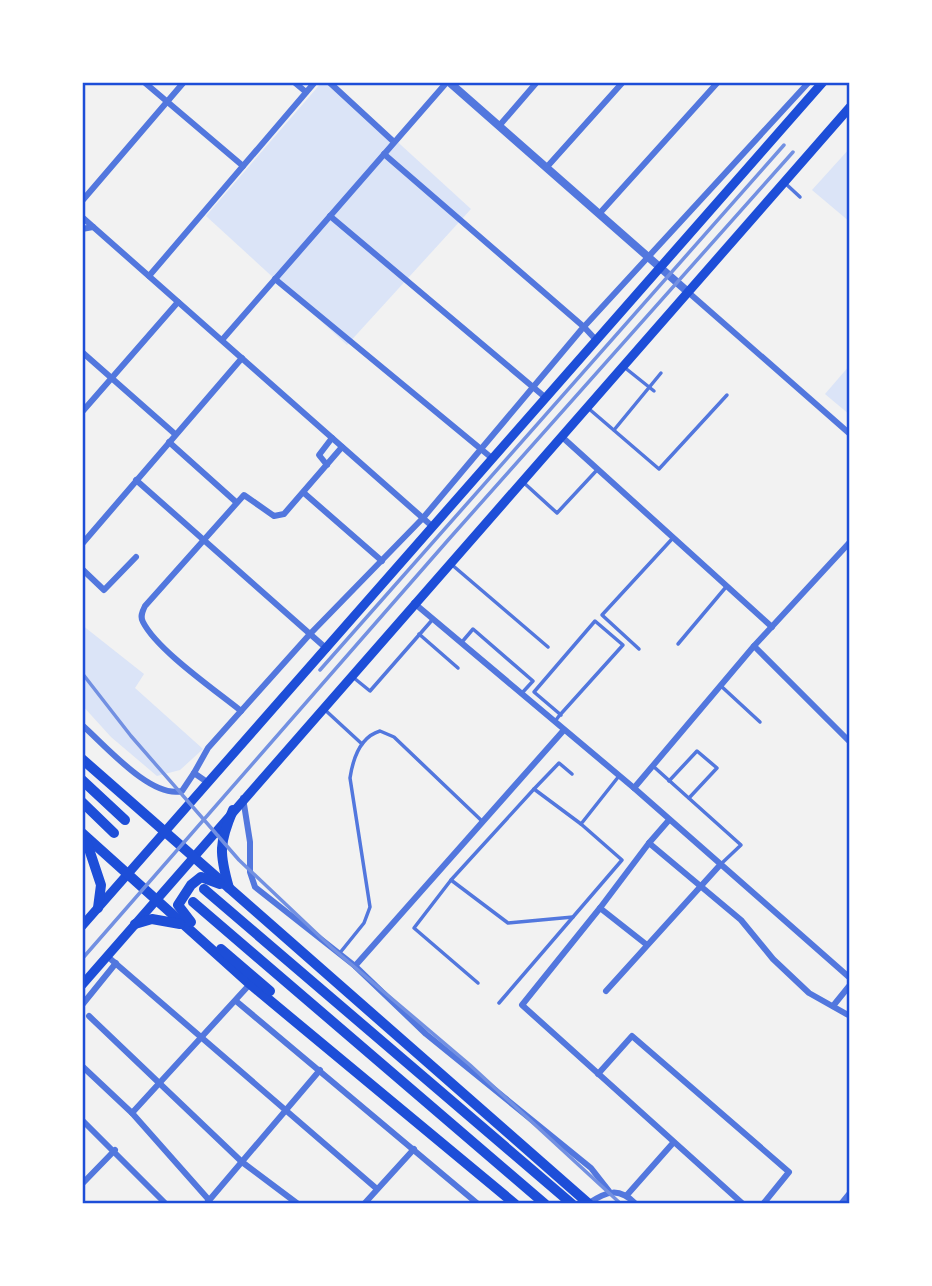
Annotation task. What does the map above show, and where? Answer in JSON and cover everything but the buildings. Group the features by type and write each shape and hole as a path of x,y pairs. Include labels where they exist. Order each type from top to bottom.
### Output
{"main road":[{"path":"82,926 597,341 820,83"},
{"path":"82,985 850,107"},
{"path":"82,759 589,1203"},
{"path":"82,780 125,820"},
{"path":"82,802 114,833"},
{"path":"229,888 221,858 221,839 233,810"},
{"path":"83,833 250,984 515,1204"},
{"path":"83,833 94,858 101,885 98,908"},
{"path":"229,888 205,878 198,878 178,905 204,935 308,1024 328,1047"},
{"path":"204,889 572,1204"},
{"path":"193,902 545,1204"},
{"path":"135,924 160,919 186,927"}],"street":[{"path":"144,82 243,166"},
{"path":"82,201 184,82"},
{"path":"294,82 306,92"},
{"path":"149,276 315,82"},
{"path":"329,82 394,142"},
{"path":"222,340 448,82 850,434"},
{"path":"499,126 537,82"},
{"path":"546,168 623,82"},
{"path":"599,214 718,82"},
{"path":"82,724 143,779 162,791 182,791 208,748 310,634 423,518 584,327 809,82"},
{"path":"384,154 597,341"},
{"path":"330,216 546,398"},
{"path":"82,217 433,527"},
{"path":"82,229 93,227"},
{"path":"275,279 493,459"},
{"path":"82,412 178,302"},
{"path":"82,352 175,434"},
{"path":"82,544 242,358"},
{"path":"561,436 772,627"},
{"path":"327,464 319,454 332,438"},
{"path":"169,442 236,502"},
{"path":"241,711 169,652 143,622 145,607 236,502 247,495 279,517 304,493 342,447"},
{"path":"136,480 327,649"},
{"path":"304,493 382,561"},
{"path":"634,788 754,646 850,542"},
{"path":"82,569 104,590 136,557"},
{"path":"414,603 553,723 634,788 850,978"},
{"path":"754,646 850,742"},
{"path":"355,967 563,731"},
{"path":"194,774 207,782"},
{"path":"243,798 250,842 250,872 255,887 355,967 426,1034 591,1168 609,1191 627,1195 636,1204"},
{"path":"669,820 522,1005 743,1204"},
{"path":"649,843 741,920 773,959 809,993 850,1016"},
{"path":"606,991 720,865"},
{"path":"600,908 647,945"},
{"path":"107,957 117,963 200,1040 377,1189"},
{"path":"82,1005 117,963"},
{"path":"132,1113 162,1084 250,984"},
{"path":"833,1006 850,985"},
{"path":"236,1000 478,1204"},
{"path":"89,1016 242,1163 298,1204"},
{"path":"597,1074 632,1036 789,1172 763,1204"},
{"path":"82,1066 132,1113 208,1202 320,1070"},
{"path":"82,1120 115,1150 166,1204"},
{"path":"627,1195 673,1143"},
{"path":"364,1204 414,1149"},
{"path":"82,1184 115,1150"},
{"path":"589,1203 609,1191"},
{"path":"841,1204 850,1193"}],"lane":[{"path":"784,182 800,197"},
{"path":"623,365 654,391"},
{"path":"614,429 660,373"},
{"path":"587,406 659,469 727,395"},
{"path":"692,422 697,427"},
{"path":"522,481 557,513 597,470"},
{"path":"639,649 602,615 672,539"},
{"path":"450,562 548,647"},
{"path":"678,644 726,587"},
{"path":"351,675 370,691 433,619"},
{"path":"553,723 561,715 623,645 595,621 534,692 561,715"},
{"path":"461,644 473,629 533,681 521,695"},
{"path":"419,635 458,668"},
{"path":"721,686 760,722"},
{"path":"322,708 362,745"},
{"path":"339,954 364,923 370,907 351,784 355,757 371,734 380,731 394,737 482,822"},
{"path":"669,780 697,751 718,768 689,798"},
{"path":"478,983 414,928 451,880 559,763 572,774"},
{"path":"653,766 741,845 720,865"},
{"path":"581,824 619,776"},
{"path":"499,1003 622,860 581,824 534,789"},
{"path":"451,880 508,923 573,918"}],"shaded area":[{"path":"322,82 332,82 471,209 347,345 206,216"},
{"path":"850,148 850,222 812,190"},
{"path":"850,365 850,415 825,394"},
{"path":"82,625 144,674 135,688 203,749 180,770 157,776 111,737 82,705"}],"railway":[{"path":"320,670 784,145"},
{"path":"82,959 449,539 793,152"},
{"path":"82,673 131,736 239,860 332,948 470,1065 621,1204"}]}
